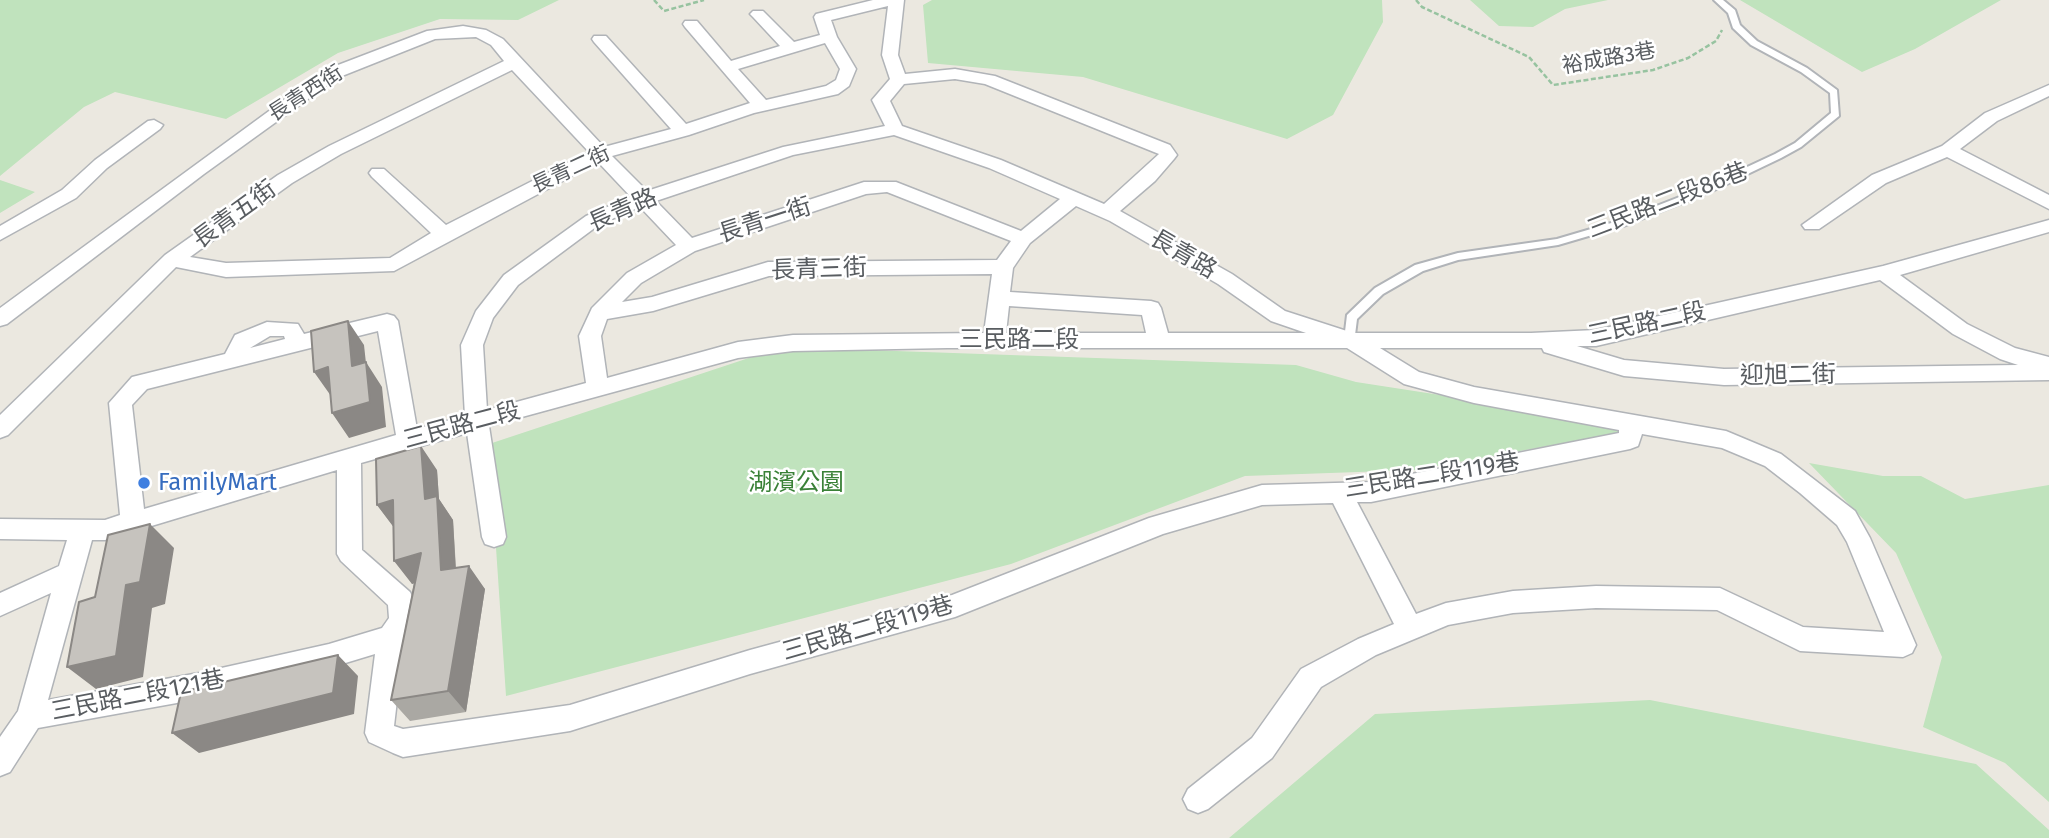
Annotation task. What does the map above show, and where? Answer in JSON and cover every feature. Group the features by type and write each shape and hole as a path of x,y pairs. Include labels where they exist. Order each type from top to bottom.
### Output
{"street":[{"path":"727,67 829,37 822,18 894,0 890,55 899,80"},
{"path":"758,14 790,48"},
{"path":"691,24 762,106"},
{"name":"長青西街","path":"0,319 209,161 331,74 433,34 463,31 480,33 497,42 688,246"},
{"name":"長青二街","path":"172,260 226,270 394,264 444,234 601,153 762,106 832,90 842,82 848,69 829,37"},
{"path":"600,39 683,131"},
{"name":"長青五街","path":"0,429 172,260 285,179 335,150 514,62"},
{"path":"895,129 881,100 899,80 955,74 989,80 1164,149 1168,155 1148,177 1105,214"},
{"path":"1812,225 1879,179 1948,150 1991,117 2049,90"},
{"path":"0,234 69,194 101,164 154,125"},
{"name":"長青路","path":"477,422 472,345 482,316 511,280 593,220 643,199 789,151 895,129 995,164 1075,197 1105,214 1117,217 1225,279 1278,316 1350,340"},
{"path":"1948,150 2049,203"},
{"path":"378,173 444,234"},
{"name":"長青一街","path":"599,313 634,278 688,246 864,188 889,186 1023,239"},
{"path":"994,340 1003,267 1023,239 1075,197"},
{"name":"三民路二段","path":"0,529 105,530 408,440 738,350 779,345 994,340 1531,341 1597,338 1883,273 2049,226"},
{"name":"長青三街","path":"599,313 653,304 768,269 1003,267"},
{"path":"1883,273 1960,328 2008,354 2049,365"},
{"path":"1000,298 1151,308 1159,341"},
{"path":"598,390 590,336 599,313"},
{"path":"133,522 121,403 141,383 387,321 408,440"},
{"path":"233,359 243,340 267,329 291,329 298,343"},
{"path":"1198,799 1262,748 1311,678 1367,647 1446,614 1513,602 1596,597 1720,599 1800,639 1903,645 1858,538 1846,518 1773,460 1726,440 1475,395 1412,378 1350,340"},
{"name":"迎旭二街","path":"1531,341 1624,368 1724,377 2049,372"},
{"path":"477,422 494,537"},
{"name":"三民路二段119巷","path":"349,458 349,554 401,600 402,620 391,637 379,733 403,743 570,718 750,662 955,606 1158,525 1262,495 1371,492 1630,440 1632,423"},
{"path":"1340,493 1410,628"},
{"name":"三民路二段121巷","path":"82,530 30,716 199,686 329,656 391,637"},
{"path":"0,605 70,573"},
{"path":"0,762 30,716"}],"lane":[{"name":"三民路二段86巷","path":"1350,340 1351,318 1379,291 1419,268 1458,257 1558,242 1622,223 1704,191 1778,156 1798,145 1836,114 1834,92 1804,70 1754,43 1736,26 1732,12 1718,0"}],"path":[{"path":"654,0 664,11 704,0"},
{"name":"裕成路3巷","path":"1416,0 1422,7 1529,57 1553,85 1653,70 1688,58 1716,41 1723,27 1736,26"}],"green space":[{"path":"0,0 559,0 518,20 440,19 338,53 226,119 115,92 84,107 0,176"},
{"path":"932,0 1382,0 1383,22 1333,115 1287,139 1083,77 928,63 923,5"},
{"path":"1470,0 1608,0 1565,9 1533,27 1499,26"},
{"path":"1740,0 2001,0 1915,49 1862,72"},
{"path":"0,180 35,192 0,213"},
{"name":"湖濱公園","path":"782,347 1296,365 1356,382 1492,403 1625,432 1415,470 1245,476 1011,564 506,696 489,444"},
{"path":"1809,463 1883,476 1921,476 1965,499 2049,485 2049,802 2005,763 1923,727 1942,657 1896,553"},
{"path":"1650,700 1976,764 2049,830 2049,838 1229,838 1375,714"}],"building":[{"path":"348,321 352,366 366,362 370,402 332,413 328,367 314,372 311,331"},
{"path":"421,446 425,499 437,496 441,570 469,566 448,691 391,700 421,553 394,561 393,500 377,505 376,459"},
{"path":"150,524 140,582 126,585 116,656 67,667 79,602 95,597 108,535"},
{"path":"338,655 333,693 172,733 181,692"}],"place":[{"name":"FamilyMart","path":"144,483"}]}
